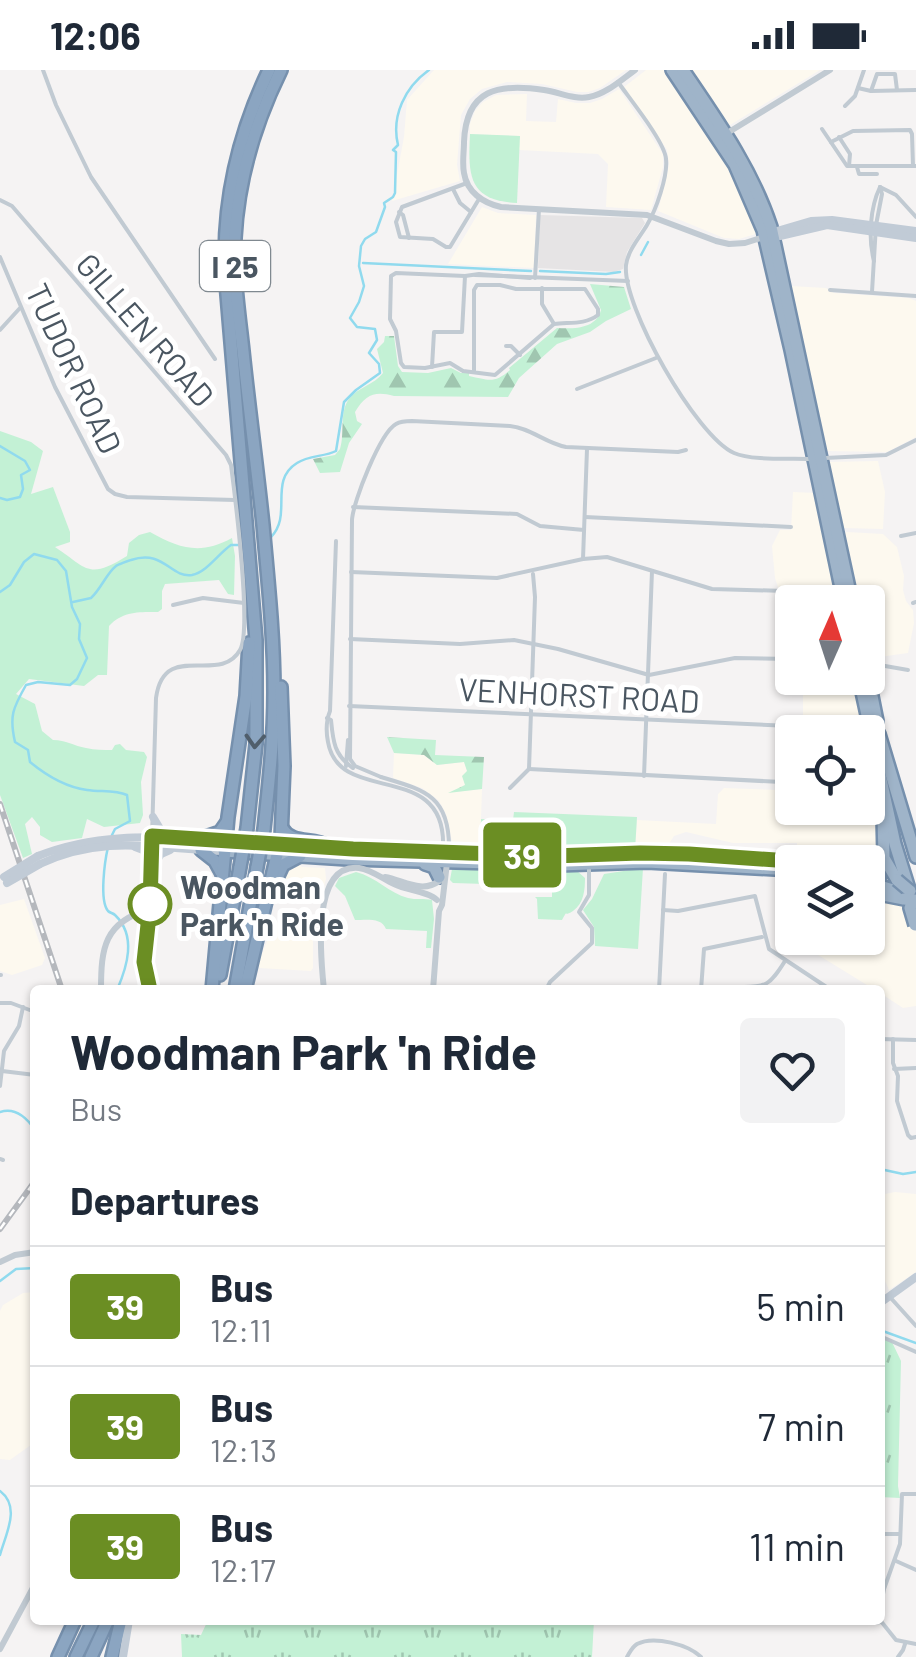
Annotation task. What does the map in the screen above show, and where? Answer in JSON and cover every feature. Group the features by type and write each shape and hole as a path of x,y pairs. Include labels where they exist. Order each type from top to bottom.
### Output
{"highway":[{"name":"I 25","path":"215,985 246,828 257,705 256,640 241,528 241,468 225,272 226,228 238,153 269,70"},
{"name":"I 25","path":"237,985 264,828 274,691 263,523 237,298 235,237 248,156 281,70"},
{"path":"672,70 723,136"},
{"path":"684,70 756,186 846,585"},
{"path":"818,459 835,519 846,530 840,544 840,566"},
{"path":"214,985 225,845 246,696 246,565"},
{"path":"246,985 282,828 280,643 266,565"},
{"path":"885,765 916,857"},
{"path":"885,788 910,902"},
{"path":"222,874 201,844 220,832 228,818"},
{"path":"883,825 885,862 910,902"},
{"path":"282,828 292,839 328,846"},
{"path":"881,845 883,829"},
{"path":"225,845 279,849 328,846 559,865 775,864"},
{"path":"279,849 300,856 386,860 689,854 775,862"},
{"path":"589,864 624,854"},
{"path":"253,958 279,871 300,856"},
{"path":"386,860 430,864 436,868 439,879"},
{"path":"885,890 910,902"},
{"path":"58,1657 73,1625"},
{"path":"76,1657 92,1625"},
{"path":"90,1657 106,1625"},
{"path":"112,1657 120,1625"}],"main road":[{"path":"769,236 827,225 916,235"},
{"path":"154,817 162,832 172,837 225,845"},
{"path":"3,882 39,860 84,845 172,837"},
{"path":"152,841 174,849"},
{"path":"129,842 143,850 151,866 161,854 201,844"},
{"path":"885,1299 916,1277"},
{"path":"122,1657 128,1625"}],"street":[{"path":"43,70 91,177 215,359"},
{"path":"635,70 599,94 585,98 539,89 508,88 482,96 471,107 465,125 463,166 468,184 480,199 500,207 652,216 722,243 737,244 769,236"},
{"path":"723,136 830,70"},
{"path":"845,106 854,99 864,70"},
{"path":"871,91 876,74 895,74 896,90"},
{"path":"618,82 666,157 652,216 628,259 628,281 658,357 695,414 729,450 745,456 818,459 886,455 916,440"},
{"path":"858,88 916,90"},
{"path":"822,129 830,142 844,164 848,166 914,166 910,130 855,130 830,142"},
{"path":"839,137 850,154 848,166"},
{"path":"856,167 859,174 876,174"},
{"path":"468,184 404,206 396,222 400,237 432,239 449,247 480,199"},
{"path":"872,292 876,193 880,187 892,193 916,217"},
{"path":"452,190 471,212"},
{"name":"GILLEN ROAD","path":"0,200 12,206 228,458 241,528"},
{"path":"533,278 539,209"},
{"name":"TUDOR ROAD","path":"0,257 55,387 108,488 127,498 234,500"},
{"path":"474,372 476,286 585,290 598,308 597,317 554,324 496,375 474,372 463,370 450,363 401,366 396,330 390,319 391,276 398,273 628,281"},
{"path":"462,332 465,276"},
{"path":"506,286 508,277"},
{"path":"542,288 542,304 554,324"},
{"path":"830,290 916,296"},
{"path":"0,330 20,308"},
{"path":"432,367 436,330 474,332"},
{"path":"506,346 520,355"},
{"path":"577,389 658,357"},
{"path":"346,764 353,506 390,429 412,421 505,426 525,428 558,446 686,450"},
{"path":"584,559 587,448"},
{"path":"353,506 515,514 540,526 584,530"},
{"path":"585,517 791,526"},
{"path":"900,536 916,533"},
{"path":"336,541 328,740 333,758 343,769 416,794 429,802 440,820 445,856 439,879 434,985"},
{"path":"351,572 493,578 610,557 712,589 775,592"},
{"path":"148,985 144,970 156,776 156,695 160,682 182,665 220,665 234,658 244,642 246,565"},
{"path":"644,776 652,570"},
{"path":"510,788 529,769 535,590 532,572"},
{"path":"173,605 203,598 244,604"},
{"path":"350,639 456,644 508,640 648,675 735,658 775,659"},
{"path":"885,666 908,670"},
{"name":"VENHORST ROAD","path":"349,706 775,725"},
{"path":"327,718 331,720 334,748 352,774"},
{"path":"349,730 352,764 382,777"},
{"path":"346,764 422,789 436,801 446,823 439,911"},
{"path":"529,769 775,782"},
{"path":"548,985 592,941 591,926 579,912 590,890 589,864"},
{"path":"324,985 322,918 330,885 338,874 352,868 364,870 438,900"},
{"path":"659,985 665,874"},
{"path":"384,878 430,887 439,879"},
{"path":"664,910 755,896 768,950 823,985"},
{"path":"101,985 104,947 117,926 150,909"},
{"path":"702,985 704,949 764,936"},
{"path":"765,985 785,962"},
{"path":"0,1003 30,1010"},
{"path":"0,1086 2,1051 19,1026 23,1007"},
{"path":"885,1039 916,1040"},
{"path":"893,1039 898,1106 908,1134 916,1137"},
{"path":"894,1069 916,1068"},
{"path":"2,1071 30,1074"},
{"path":"0,1262 30,1253"},
{"path":"889,1296 916,1326"},
{"path":"885,1338 916,1352"},
{"path":"885,1587 896,1561 901,1534 902,1494 916,1494"},
{"path":"885,1534 901,1534"},
{"path":"896,1561 916,1570"},
{"path":"0,1650 30,1593"},
{"path":"883,1625 892,1637 916,1644"},
{"path":"626,1657 637,1644 648,1641 685,1646 702,1657"},
{"path":"898,1657 905,1643"}],"shaded area":[{"path":"434,70 626,70 588,92 507,82 482,89 470,99 461,115 457,165 460,181 392,201 407,100"},
{"path":"646,70 668,70 732,169 759,233 739,239 724,238 658,211 669,165 667,150 624,87"},
{"path":"689,70 820,70 730,125"},
{"path":"619,89 663,154 651,210 606,207 608,164 598,154 519,150 519,136 470,134 475,111 496,95 527,94 526,121 556,122 558,99 590,103"},
{"path":"482,207 498,213 536,215 534,268 448,264"},
{"path":"540,215 642,218 645,223 627,252 623,269 614,272 538,268"},
{"path":"790,286 916,301 916,437 887,452 826,451"},
{"path":"878,461 885,492 883,529 843,528 827,462"},
{"path":"793,492 816,493 836,585 777,585 772,546 780,530 791,530"},
{"path":"842,534 883,534 897,547 903,590 913,610 908,653 885,656 885,585 853,585"},
{"path":"803,695 859,695 864,715 803,715"},
{"path":"394,753 424,755 437,765 464,762 465,785 453,792 482,789 480,849 453,846 439,801 422,788 393,778"},
{"path":"724,788 775,790 775,825 881,825 879,845 733,843 686,832 674,836 665,850 635,850 637,820 716,824 718,794"},
{"path":"299,864 325,868 321,897 282,893 282,875"},
{"path":"24,899 45,958 42,965 12,975 0,971 0,905"},
{"path":"885,901 899,904 916,929 916,1006 903,1008 885,996 885,985 867,985 818,955 885,955"},
{"path":"310,923 311,971 259,968 274,925"},
{"path":"885,1194 916,1194 916,1272 889,1290 885,1281"},
{"path":"30,1292 30,1446 10,1460 0,1459 0,1311 23,1293"}],"green space":[{"path":"470,134 520,136 517,203 489,197 474,183"},
{"path":"590,284 624,287 631,309 590,332 557,344 519,378 508,397 372,395 355,412 362,424 349,443 340,472 320,473 313,459 335,455 340,449 349,399 383,373 377,349 385,336 394,336 402,372 428,373 451,368 469,376 495,379 557,328 577,328 594,321 601,310"},
{"path":"0,431 31,442 43,451 31,494 53,487 70,532 70,542 55,547 82,566 96,570 114,563 127,556 129,543 150,532 191,548 210,547 232,538 235,556 234,595 228,594 219,580 165,584 162,609 158,612 126,615 109,626 107,675 98,675 84,686 29,679 16,694 35,704 42,731 53,740 99,750 112,750 120,744 126,750 144,752 147,757 141,782 140,823 104,827 87,819 82,838 52,842 40,835 40,827 32,817 25,824 32,854 23,858 0,795"},
{"path":"387,737 436,740 435,755 484,757 482,789 448,793 465,785 464,762 437,765 424,755 394,753"},
{"path":"514,812 637,817 635,850 572,853 480,849 481,819 513,820"},
{"path":"643,868 638,949 595,946 594,927 583,910 604,874"},
{"path":"452,869 576,870 585,878 584,892 580,904 562,920 538,919 535,897 552,897 546,886 453,883"},
{"path":"356,872 401,896 432,900 431,948 426,948 427,931 386,929 377,921 355,920 345,896 335,886 339,878"},
{"path":"885,1338 891,1340 901,1361 900,1498 885,1497"},
{"path":"206,1625 594,1625 592,1657 182,1657 181,1634 201,1635"}],"waterway":[{"path":"271,537 280,519 288,470 302,460 336,451 344,402 380,373 379,364 369,353 377,340 375,329 357,327 350,318 364,286 359,266 361,246 376,232 384,203 395,193 393,150 398,145 398,113 413,85 429,70"},
{"path":"641,255 648,242"},
{"path":"363,263 531,271"},
{"path":"540,271 620,272"},
{"path":"0,446 25,461 30,470 21,475 20,497 0,498"},
{"path":"73,602 91,598 112,569 128,561 151,558 184,575 192,575 231,545 240,545"},
{"path":"0,592 34,554 57,560 66,571 72,607 80,624 79,639 87,658 70,685 26,685 13,712 13,733 15,742 28,750 30,762 57,780 79,789 127,795 130,821 112,835"},
{"path":"108,847 105,906 122,923 128,942 127,962 119,985"},
{"path":"0,1112 11,1111 30,1124"},
{"path":"885,1170 916,1172"},
{"path":"0,1281 16,1269 30,1268"},
{"path":"885,1332 916,1343"},
{"path":"0,1491 11,1512 0,1555"}],"railway":[{"path":"0,804 60,985"},
{"path":"0,1229 30,1188"}],"bus line":[{"name":"39","path":"148,985 144,962 152,836 353,849 552,856 689,854 775,860"}],"place":[{"name":"Woodman Park 'n Ride","path":"150,904"}]}
